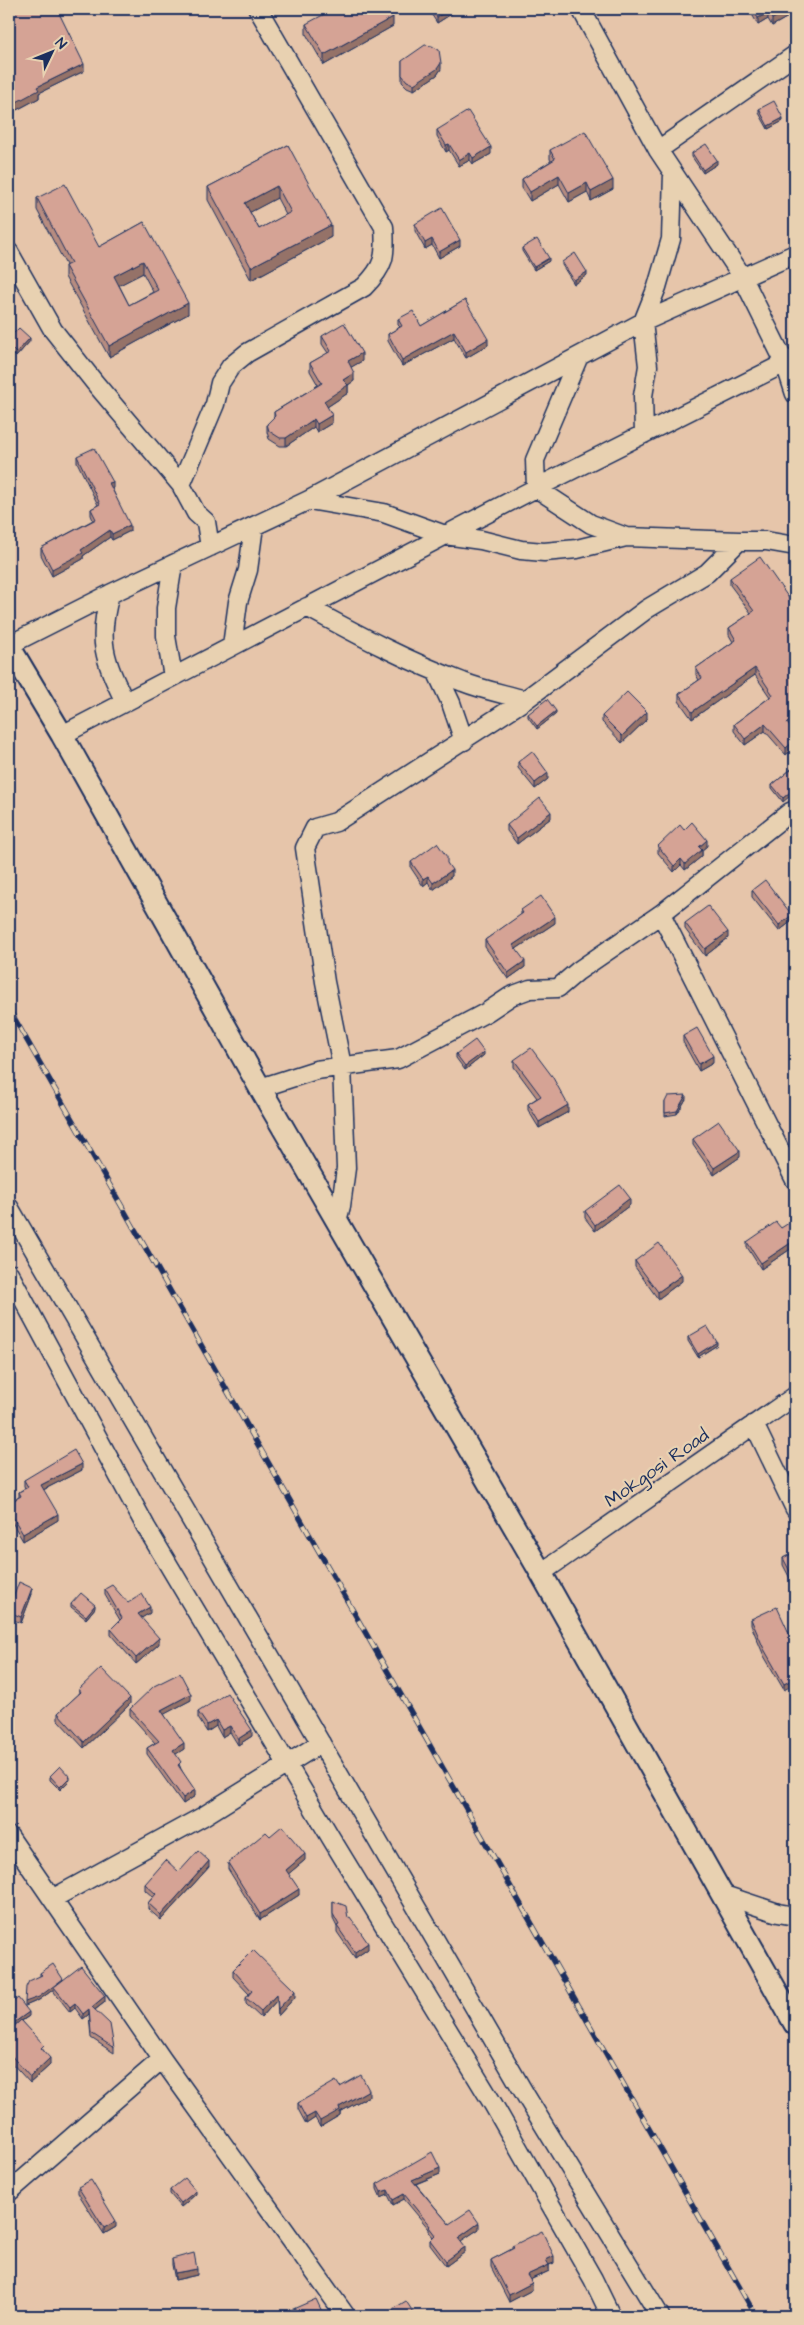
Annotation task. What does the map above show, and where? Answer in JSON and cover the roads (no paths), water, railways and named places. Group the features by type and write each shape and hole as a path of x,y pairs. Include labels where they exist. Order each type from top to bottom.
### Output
{"street":[{"path":"181,484 215,404 220,383 232,366 247,353 364,287 376,275 385,259 384,227 258,9"},
{"path":"581,9 658,150 742,276 790,360 795,394"},
{"path":"658,150 795,55"},
{"path":"644,434 643,396 648,366 643,322 657,287 671,239 673,173"},
{"path":"9,252 53,330 95,383 181,484 196,513 206,522 210,547"},
{"path":"795,254 742,276 643,322 308,500 110,594 9,645 62,735 260,1088 541,1573 795,2024"},
{"path":"536,488 535,460 579,356"},
{"path":"62,735 536,488 790,360"},
{"path":"536,488 591,524 626,537"},
{"path":"308,500 384,513 445,535 481,540 520,550 544,552 577,549 626,537 766,541 795,546"},
{"path":"232,646 238,602 248,570 254,526"},
{"path":"337,1221 346,1168 342,1066 326,982 305,848 315,828 336,822 526,700 647,609 707,573 739,541"},
{"path":"173,564 166,608 166,636 173,677"},
{"path":"110,594 103,620 103,642 110,670 125,702"},
{"path":"307,607 354,633 464,683 526,700"},
{"path":"436,671 451,703 464,741"},
{"path":"260,1088 316,1070 398,1059 487,1012 510,996 530,989 558,988 660,914 795,810"},
{"path":"660,914 795,1180"},
{"path":"9,1207 526,2096 660,2316"},
{"path":"9,1272 146,1527 287,1765 493,2104 593,2279 611,2316"},
{"name":"Mokgosi Road","path":"541,1573 795,1396"},
{"path":"754,1424 795,1509"},
{"path":"52,1899 202,1817 321,1744"},
{"path":"9,1836 162,2059 346,2316"},
{"path":"721,1894 778,1913 795,1916"},
{"path":"9,2192 162,2059"}],"railway":[{"path":"9,1009 756,2316"}]}
